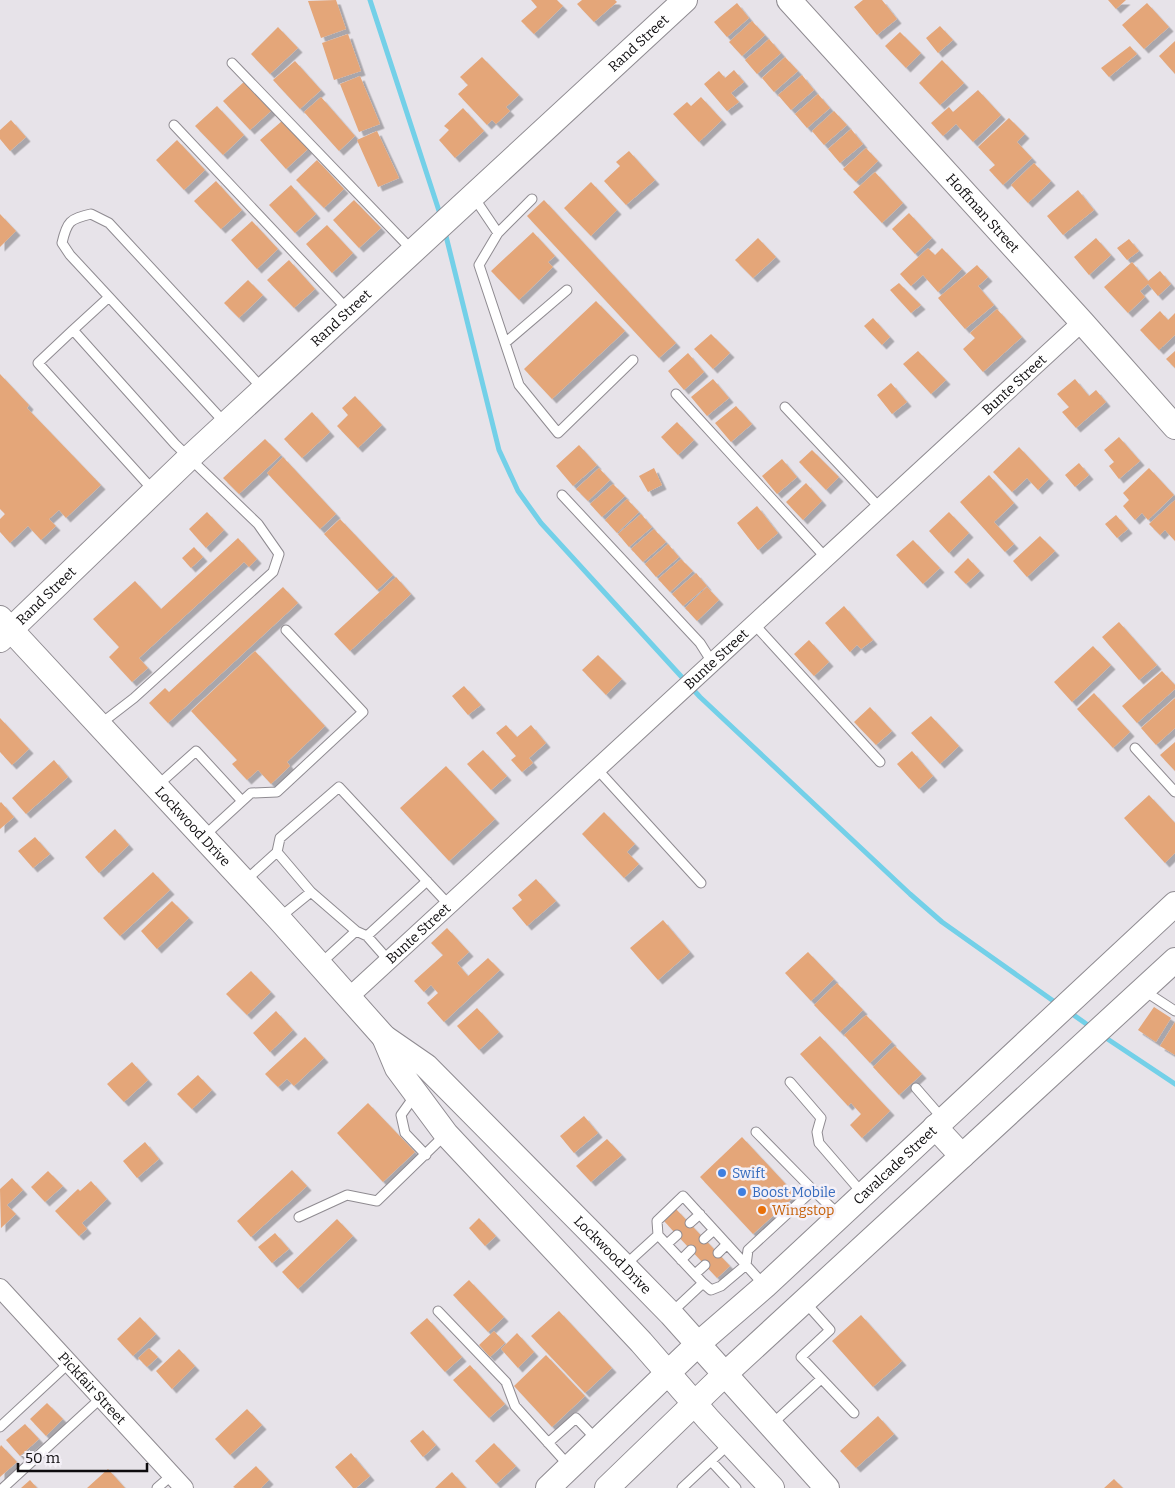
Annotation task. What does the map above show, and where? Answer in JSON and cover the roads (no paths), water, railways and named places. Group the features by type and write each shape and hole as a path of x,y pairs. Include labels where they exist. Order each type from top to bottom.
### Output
{"main road":[{"name":"Rand Street","path":"4,629 155,492 189,458 685,0"},
{"name":"Hoffman Street","path":"789,0 1175,427"},
{"name":"Lockwood Drive","path":"4,629 99,725 279,919 384,1037 426,1066 508,1148 671,1314 724,1376 828,1488"},
{"name":"Cavalcade Street","path":"548,1488 698,1344 765,1286 1052,1018 1171,915"},
{"path":"607,1488 724,1376 1175,960"},
{"name":"Lockwood Drive","path":"384,1037 396,1068 446,1134 668,1372 729,1443 772,1488"},
{"path":"939,1123 962,1156"},
{"path":"482,1173 508,1148"}],"street":[{"name":"Bunte Street","path":"349,997 1082,322"},
{"name":"Pickfair Street","path":"0,1288 184,1488"}],"lane":[{"path":"232,63 420,245"},
{"path":"174,125 349,311"},
{"path":"473,196 498,233"},
{"path":"532,199 498,233 479,265 519,384 558,433 633,360"},
{"path":"226,425 70,255 62,243 66,226 74,218 91,214 109,223 264,390"},
{"path":"505,343 567,290"},
{"path":"110,297 38,363 155,492"},
{"path":"74,330 189,458 258,524 279,554 273,572 134,698 99,725"},
{"path":"676,394 826,558"},
{"path":"785,407 880,508"},
{"path":"562,495 700,643 706,668"},
{"path":"754,624 880,762"},
{"path":"203,837 251,793 277,792 363,712 286,630"},
{"path":"1136,748 1175,792"},
{"path":"156,787 196,751 242,801"},
{"path":"597,769 700,883"},
{"path":"245,882 277,852 280,838 339,787 449,906"},
{"path":"277,852 311,892 356,932 367,936 389,961"},
{"path":"367,936 426,881"},
{"path":"279,919 311,892"},
{"path":"320,964 356,932"},
{"path":"1143,990 1175,1011"},
{"path":"790,1082 821,1118 818,1132 819,1143 864,1194"},
{"path":"916,1088 939,1123"},
{"path":"416,1094 401,1115 405,1133 426,1155"},
{"path":"756,1132 840,1216"},
{"path":"299,1217 348,1196 377,1201 446,1134"},
{"path":"765,1286 746,1264 683,1196 657,1221 658,1235 711,1290 721,1286 746,1264 748,1250 813,1190"},
{"path":"690,1223 700,1214"},
{"path":"704,1239 714,1230"},
{"path":"624,1266 658,1235"},
{"path":"667,1244 677,1235"},
{"path":"718,1253 727,1244"},
{"path":"681,1260 691,1250"},
{"path":"695,1274 705,1265"},
{"path":"671,1314 703,1283"},
{"path":"805,1302 830,1330 801,1358 854,1413"},
{"path":"438,1311 506,1382 515,1406 570,1467"},
{"path":"0,1427 69,1363"},
{"path":"770,1426 821,1379"},
{"path":"3,1488 101,1398"},
{"path":"548,1443 576,1418 598,1441"},
{"path":"682,1488 729,1443"},
{"path":"711,1461 736,1488"},
{"path":"157,1488 172,1475"}],"waterway":[{"path":"370,0 441,217"},
{"path":"445,232 499,450 518,491 541,523 700,697 910,894 942,922 1059,1005"},
{"path":"1068,1011 1092,1028"},
{"path":"1103,1036 1175,1084"}],"place":[{"name":"Swift","path":"722,1173"},
{"name":"Boost Mobile","path":"742,1192"},
{"name":"Wingstop","path":"762,1210"}]}
